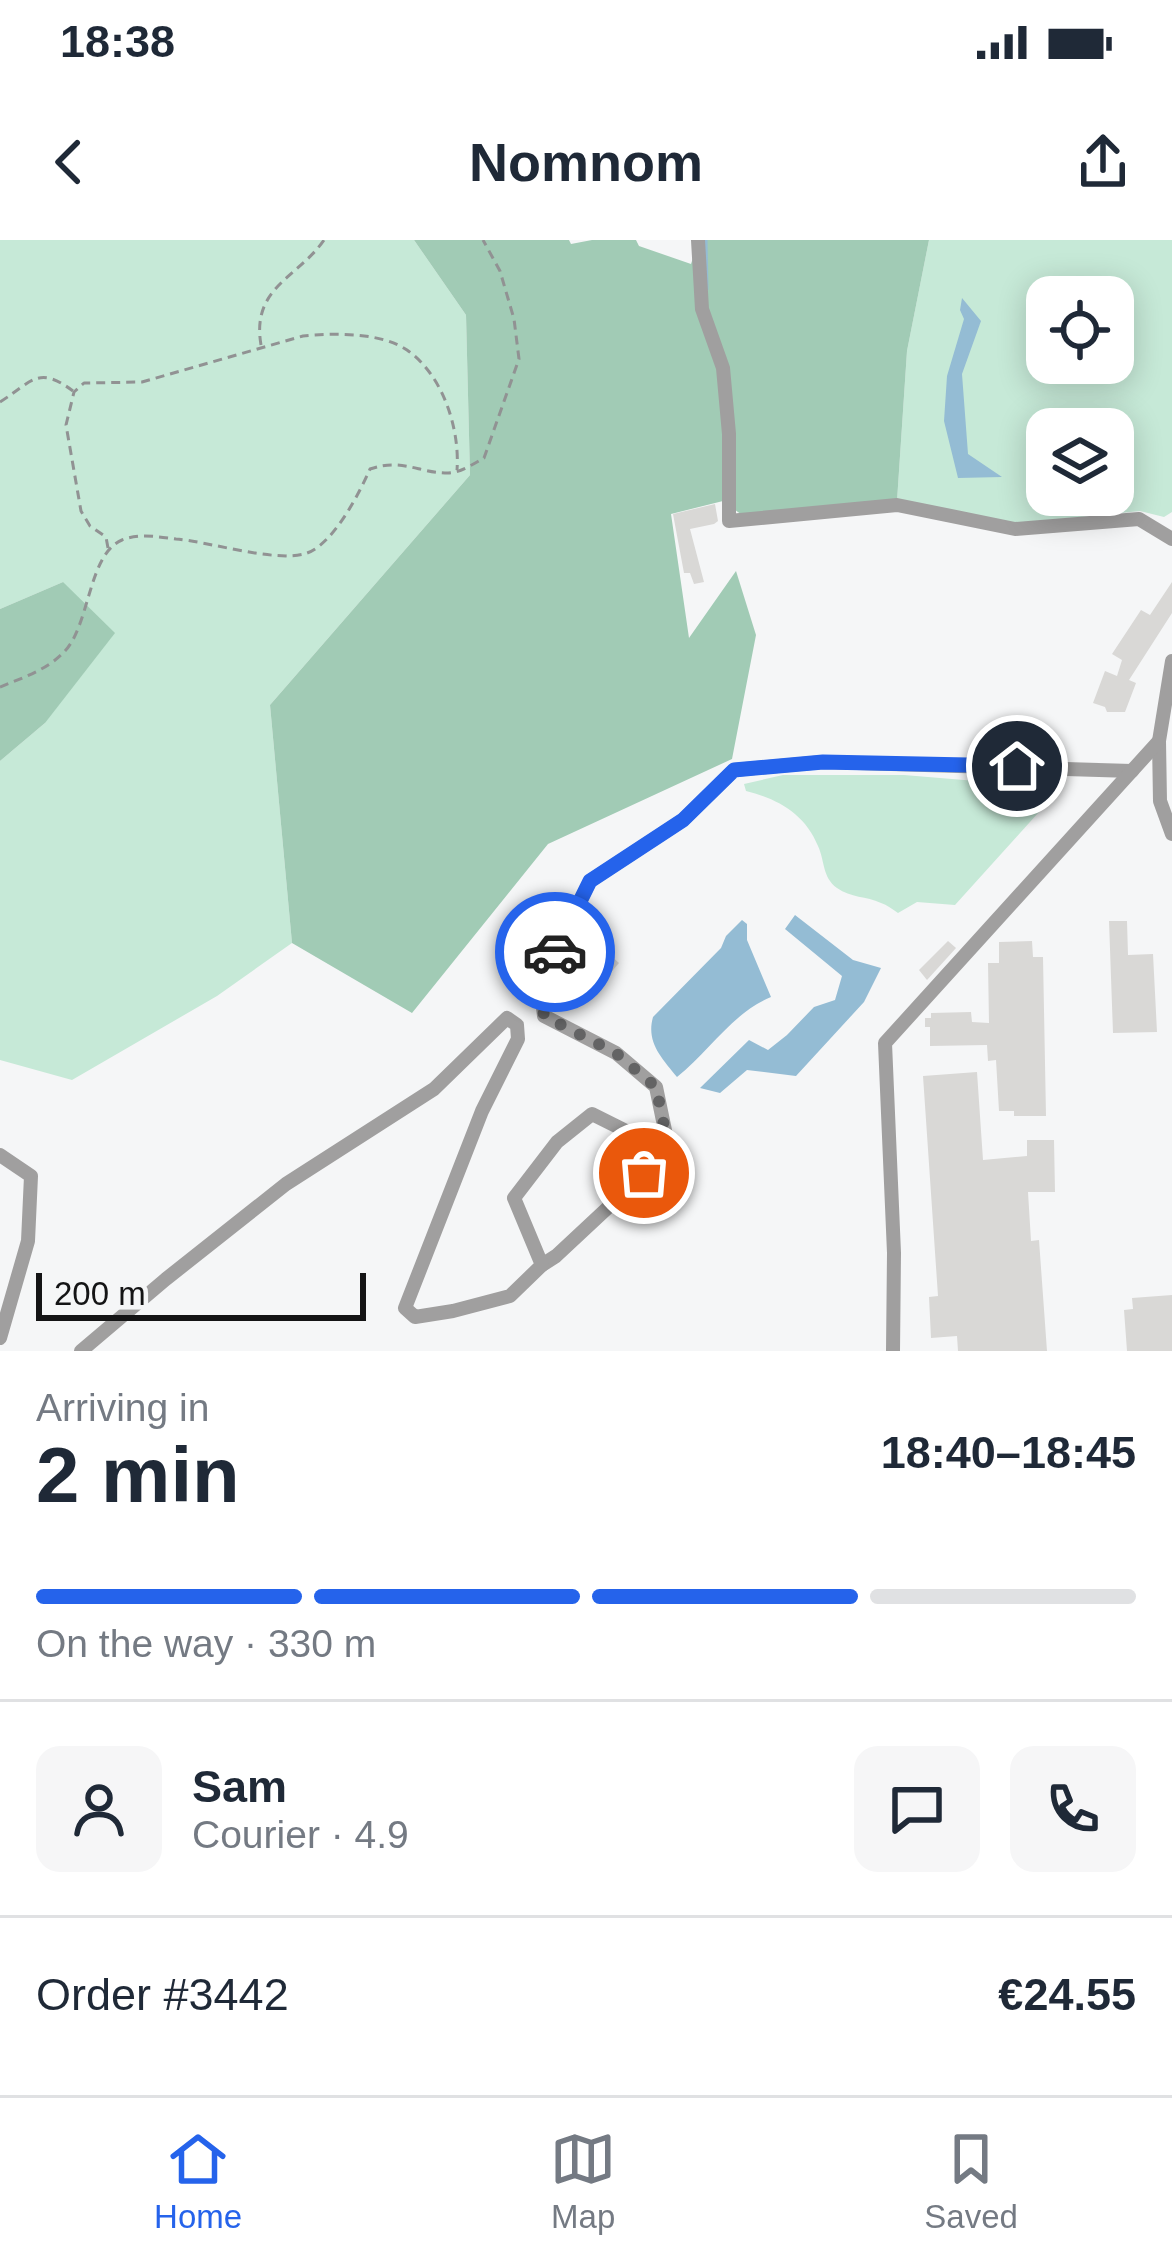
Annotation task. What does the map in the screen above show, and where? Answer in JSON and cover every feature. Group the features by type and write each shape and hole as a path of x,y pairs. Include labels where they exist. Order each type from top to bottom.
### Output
{"street":[{"path":"698,240 701,309 723,368 729,521 898,505 1015,530 1138,519 1172,539"},
{"path":"1172,661 1159,741 1160,801 1172,834"},
{"path":"893,1351 885,1042 1159,741"},
{"path":"85,1349 286,1184 434,1089 507,1018 518,1025 518,1039 482,1111 405,1308 415,1317 510,1296 556,1256 644,1173 667,1140 656,1087 616,1053 544,1016 540,983 590,881 683,820 734,770 823,762 1132,770"},
{"path":"542,1265 514,1198 557,1142 592,1114 644,1140 667,1140"},
{"path":"0,1155 31,1175 28,1241 0,1338"}],"path":[{"path":"261,348 262,310 287,274 324,240"},
{"path":"108,549 122,540 147,536 286,556 304,554 318,548 332,533 370,469 386,464 449,474 484,458 519,359 505,287 483,240"},
{"path":"0,687 49,665 68,650 108,549 106,537 81,512 66,425 74,392 84,383 142,382 303,336 378,340 404,348 439,389 457,437 457,470 449,474"},
{"path":"0,402 41,376 54,377 74,392"}],"green space":[{"path":"0,240 414,240 466,315 470,475 270,705 292,943 217,996 72,1080 0,1060 0,761 45,723 63,582 0,609"},
{"path":"414,240 569,240 571,244 636,240 639,246 691,264 699,240 929,240 907,351 897,501 742,515 723,501 671,514 689,638 736,571 756,635 732,759 548,844 412,1013 292,943 270,705 470,475 466,315"},
{"path":"929,240 1172,240 1172,512 1164,517 1134,512 1134,408 1026,408 1026,516 1092,516 1014,524 897,501 907,351"},
{"path":"63,582 115,633 45,723 0,761 0,609"},
{"path":"783,775 904,775 988,782 1048,802 955,905 917,902 898,913 832,884 812,835 798,817 769,798 746,791 744,784"}],"water":[{"path":"962,298 981,321 962,374 968,454 1002,477 958,478 944,421 947,376 964,319"},
{"path":"795,915 853,960 881,968 864,1002 796,1076 747,1070 720,1093 700,1088 749,1040 768,1050 814,1007 835,1000 842,976 785,929"},
{"path":"742,920 771,997 733,1023 677,1077 653,1042 653,1017"}],"building":[{"path":"715,504 718,521 690,529 704,582 694,584 690,573 684,573 673,514"},
{"path":"1172,582 1172,613 1129,680 1136,683 1125,712 1107,712 1093,703 1105,671 1117,676 1122,660 1112,654 1141,610 1150,615"},
{"path":"1109,921 1127,921 1128,955 1153,954 1157,1032 1113,1033"},
{"path":"948,941 956,948 927,980 919,970"},
{"path":"1032,941 1033,957 1043,957 1046,1116 1014,1116 1014,1111 999,1111 996,1060 988,1061 987,1045 930,1046 925,1018 931,1018 931,1013 971,1012 972,1022 989,1023 988,963 999,963 999,942"},
{"path":"600,946 619,963 587,1000 568,984"},
{"path":"977,1072 983,1160 1027,1156 1027,1140 1054,1140 1055,1192 1028,1192 1031,1241 1039,1240 1047,1351 958,1351 957,1336 931,1338 929,1297 938,1296 923,1076"},
{"path":"1172,1295 1172,1351 1127,1351 1124,1310 1133,1309 1132,1298"}],"waterway":[{"path":"706,240 707,289"}],"way so far":[{"path":"555,952 540,983 544,1016 616,1053 656,1087 667,1140 644,1173"}],"route":[{"path":"555,952 590,881 683,820 734,770 823,762 1017,766"}]}
